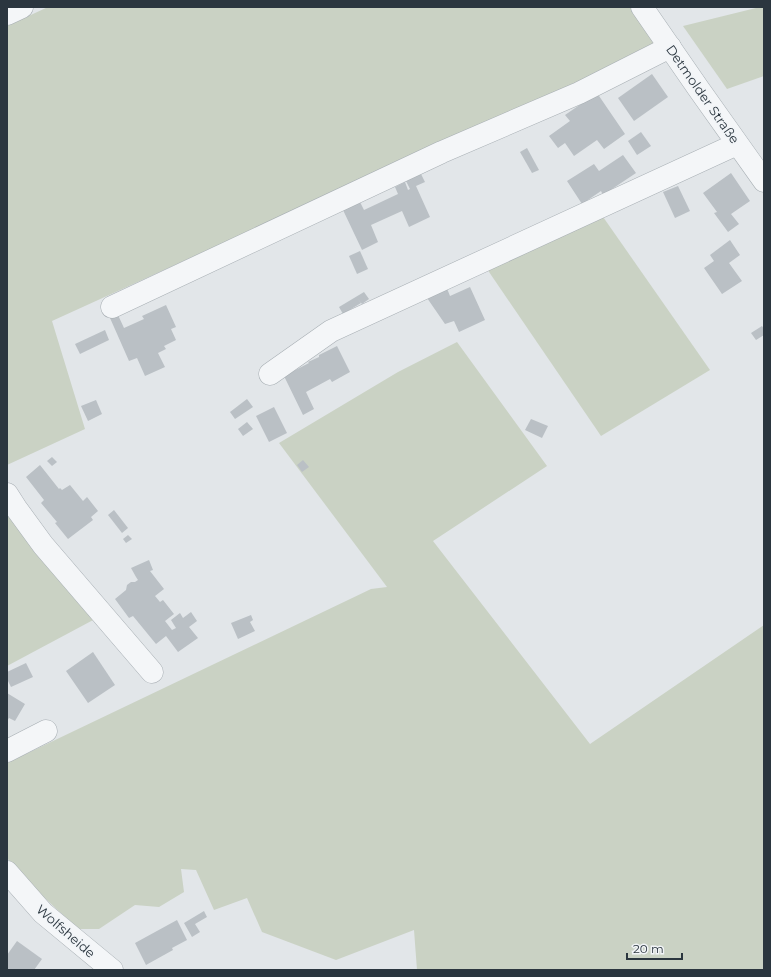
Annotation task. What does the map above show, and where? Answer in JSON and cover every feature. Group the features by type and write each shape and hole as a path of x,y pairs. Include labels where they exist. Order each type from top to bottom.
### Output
{"street":[{"path":"7,14 22,7"},
{"name":"Detmolder Straße","path":"642,7 764,181"},
{"path":"112,307 442,152 579,93 670,47"},
{"path":"270,374 331,331 737,144"},
{"path":"7,494 43,545 152,672"},
{"path":"7,751 46,731"},
{"name":"Wolfsheide","path":"7,872 43,913 112,970"}],"shaded area":[{"path":"48,7 631,7 658,45 52,321 85,429 7,465 7,26"},
{"path":"764,7 764,76 727,89 683,26"},
{"path":"601,214 710,370 601,436 487,269"},
{"path":"457,342 547,466 433,541 590,744 764,625 764,970 417,970 414,930 336,960 262,932 247,898 214,910 196,870 181,869 184,892 159,907 135,905 99,929 78,929 35,889 7,858 7,763 371,589 387,587 279,443 398,372"},
{"path":"7,511 95,619 7,666"}],"building":[{"path":"652,74 668,97 634,121 618,98"},
{"path":"597,93 625,134 604,149 597,140 574,156 565,143 558,148 549,136 570,121 565,115"},
{"path":"641,132 651,146 637,155 628,141"},
{"path":"527,148 539,170 532,173 520,152"},
{"path":"623,155 636,173 603,195 601,191 582,204 567,181 594,164 599,171"},
{"path":"419,170 425,182 416,186 430,217 409,227 402,211 371,225 378,242 362,250 343,210 360,202 364,210 398,194 395,187 405,182 408,190 410,189 404,177"},
{"path":"731,173 750,201 731,214 739,224 728,232 714,213 717,212 703,193"},
{"path":"678,186 690,211 675,218 663,192"},
{"path":"730,240 740,255 729,263 742,281 722,294 704,268 714,261 710,255"},
{"path":"360,251 368,269 357,274 349,256"},
{"path":"446,286 450,296 470,287 485,320 459,332 454,321 445,324 425,295"},
{"path":"364,292 369,299 362,304 358,299 361,303 343,314 339,307"},
{"path":"166,305 176,327 171,329 176,340 164,346 166,349 158,353 165,367 145,376 137,358 129,361 110,318 118,315 124,328 144,319 142,316"},
{"path":"762,326 764,329 764,335 756,340 751,333"},
{"path":"105,330 109,340 80,354 75,344"},
{"path":"337,346 350,372 332,382 330,379 306,392 314,409 303,415 284,376"},
{"path":"247,399 253,407 235,419 230,412"},
{"path":"96,400 102,414 88,421 81,406"},
{"path":"274,407 287,433 269,442 256,416"},
{"path":"531,419 548,426 542,438 525,430"},
{"path":"247,422 253,429 243,436 238,429"},
{"path":"52,457 57,462 52,466 47,461"},
{"path":"303,460 309,467 302,472 297,465"},
{"path":"40,465 59,489 60,488 62,490 70,485 83,501 87,497 98,511 91,517 93,520 68,539 55,523 57,522 41,503 44,500 26,477"},
{"path":"114,510 128,528 122,533 108,515"},
{"path":"128,535 132,539 126,543 123,539"},
{"path":"149,560 153,570 150,571 164,589 155,596 160,602 163,600 174,614 165,621 172,630 176,628 171,620 180,613 183,618 191,612 197,621 189,627 198,638 178,652 166,636 156,644 133,616 129,618 115,599 126,590 127,585 138,580 131,568"},
{"path":"251,615 253,620 250,622 255,631 238,639 231,623"},
{"path":"93,652 115,685 88,703 66,671"},
{"path":"26,663 33,677 11,687 7,679 7,672"},
{"path":"7,693 25,704 15,721 9,718 7,721"},
{"path":"204,911 207,917 195,924 200,932 192,937 184,923"},
{"path":"177,920 187,940 172,948 173,950 146,965 135,943"},
{"path":"17,941 42,959 34,970 7,970 7,955"}]}
